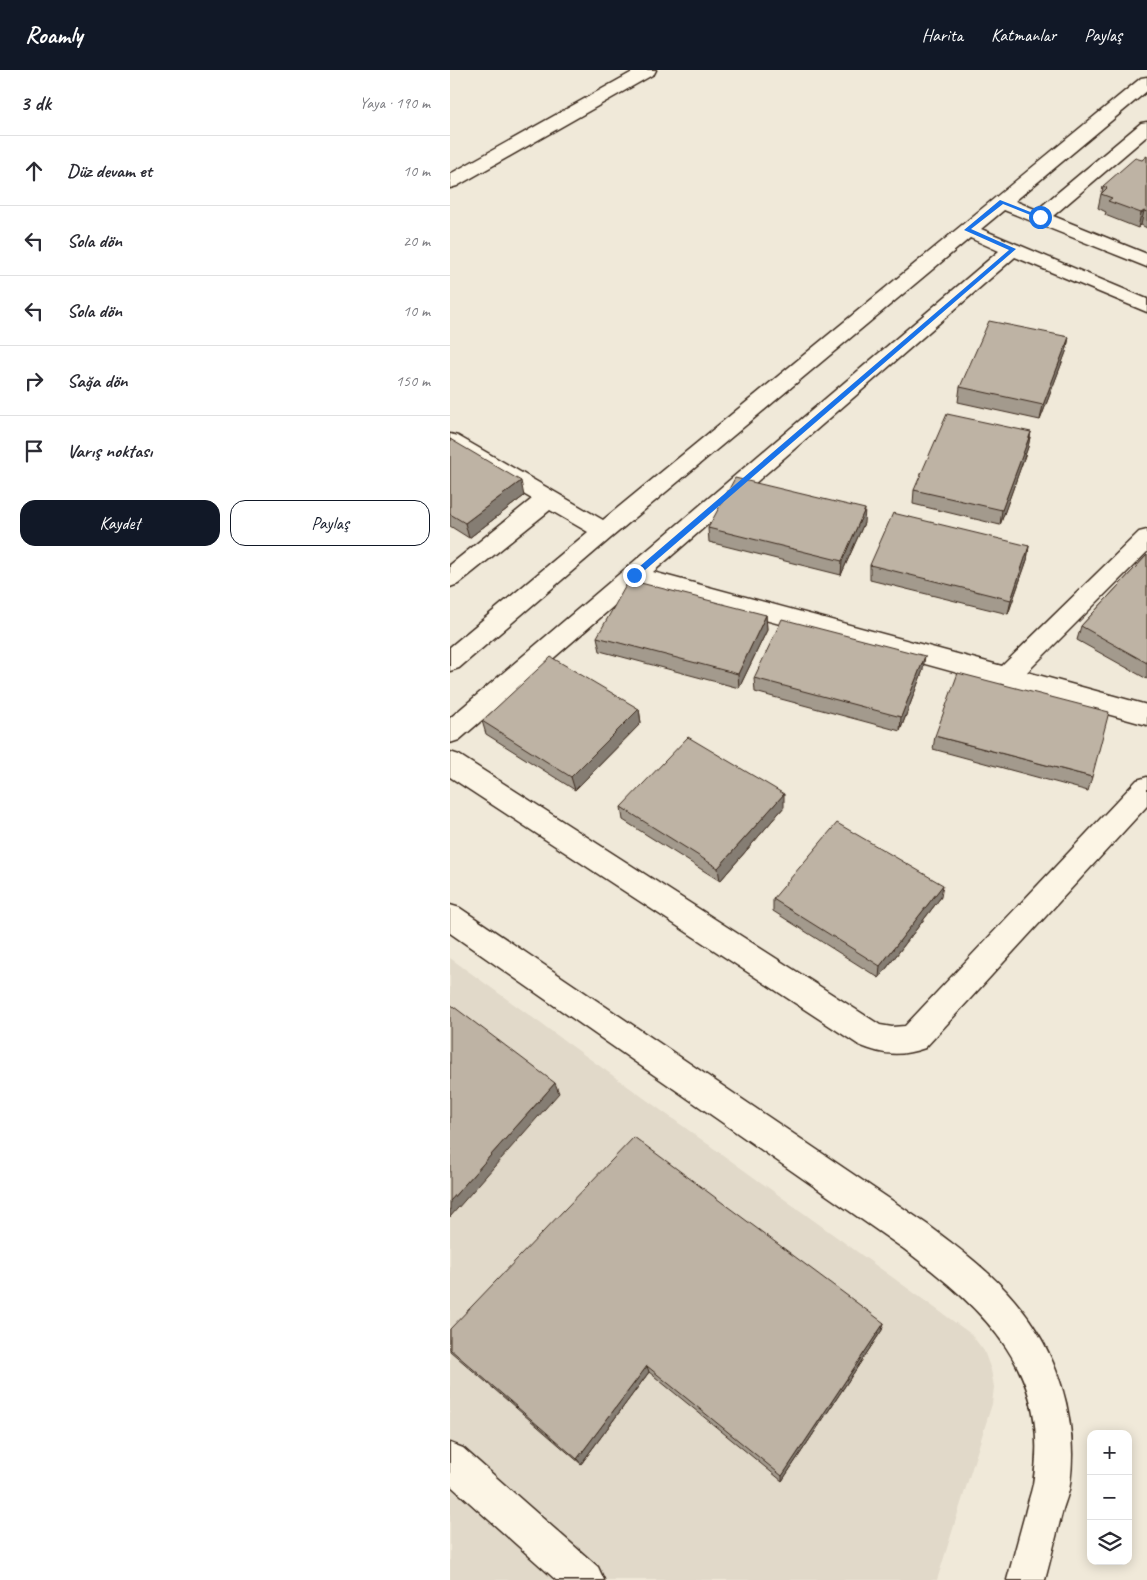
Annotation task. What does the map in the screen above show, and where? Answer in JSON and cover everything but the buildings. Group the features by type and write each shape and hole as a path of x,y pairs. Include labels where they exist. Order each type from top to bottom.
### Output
{"street":[{"path":"450,182 648,70"},
{"path":"450,661 604,531 1147,82"},
{"path":"450,167 555,123"},
{"path":"1040,217 1147,127"},
{"path":"1002,202 1147,261"},
{"path":"967,230 1147,306"},
{"path":"450,734 1013,249"},
{"path":"450,441 604,531"},
{"path":"450,578 548,498"},
{"path":"1007,676 1147,538"},
{"path":"634,575 1147,715"},
{"path":"450,763 870,1035 894,1042 914,1038 1147,788"},
{"path":"450,917 916,1236 952,1262 986,1292 1010,1318 1028,1348 1043,1381 1052,1414 1054,1448 1052,1483 1026,1580"},
{"path":"450,1460 585,1580"}],"shaded area":[{"path":"450,958 971,1334 984,1351 991,1370 994,1387 992,1404 937,1580 450,1580"}],"route":[{"path":"634,575 1013,249 967,230 1002,202 1040,217"}]}
